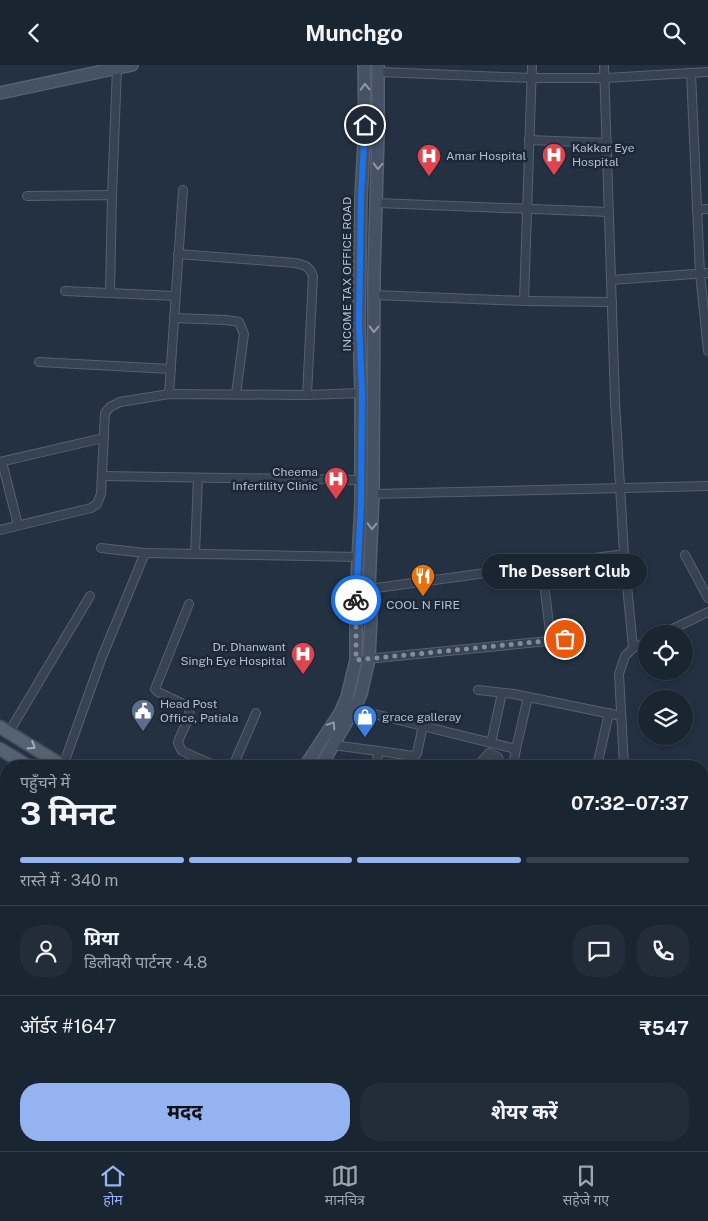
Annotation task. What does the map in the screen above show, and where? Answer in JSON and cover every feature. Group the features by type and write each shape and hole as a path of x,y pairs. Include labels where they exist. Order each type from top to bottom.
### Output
{"main road":[{"path":"0,93 132,65"},
{"name":"INCOME TAX OFFICE ROAD","path":"309,760 340,713 347,697 356,660 362,480 367,450 359,324 361,197 365,125 364,65"},
{"path":"324,760 361,694 369,659 371,616 369,589 373,494 367,450 375,295 378,69"},
{"path":"5,730 53,760"},
{"path":"0,749 18,760"}],"street":[{"path":"524,301 532,65"},
{"path":"604,65 615,401 624,554 633,648"},
{"path":"666,65 666,75"},
{"path":"110,293 118,68"},
{"path":"378,69 531,78 605,78 708,72"},
{"path":"691,73 697,210 704,273 708,351"},
{"path":"529,141 607,143"},
{"path":"169,395 183,190"},
{"path":"26,195 112,195"},
{"path":"377,203 609,211"},
{"path":"697,210 708,209"},
{"path":"178,254 295,263 305,265 310,269 313,276 307,395"},
{"path":"611,280 704,273"},
{"path":"66,291 175,296"},
{"path":"375,295 524,301 612,302"},
{"path":"174,318 239,322 244,334 236,394"},
{"path":"39,363 170,369"},
{"path":"0,530 91,508 97,504 100,500 102,476 104,413 110,407 120,402 169,395 362,393"},
{"path":"18,525 1,462 103,438"},
{"path":"102,476 362,480"},
{"path":"195,554 198,478"},
{"path":"373,494 708,486"},
{"path":"101,548 145,553 358,557"},
{"path":"65,760 102,657 145,553"},
{"path":"369,589 624,554"},
{"path":"685,555 708,598"},
{"path":"542,566 551,641"},
{"path":"5,730 90,596"},
{"path":"189,604 155,689 188,706 190,714 179,734 178,743 182,751 200,759"},
{"path":"680,625 708,611"},
{"path":"356,660 580,638"},
{"path":"624,760 619,674 625,655 638,645"},
{"path":"478,689 622,716"},
{"path":"491,743 502,693"},
{"path":"514,760 528,697"},
{"path":"354,709 516,749"},
{"path":"236,760 256,713"},
{"path":"598,760 609,713"},
{"path":"333,745 416,755 423,725"},
{"path":"377,760 378,751"},
{"path":"483,760 490,753 498,757 499,760"}],"way so far":[{"path":"356,600 356,660 565,639"}],"place":[{"name":"Kakkar Eye Hospital","path":"554,176"},
{"name":"Amar Hospital","path":"429,177"},
{"name":"Cheema Infertility Clinic","path":"336,500"},
{"name":"COOL N FIRE","path":"423,597"},
{"name":"The Dessert Club","path":"565,639"},
{"name":"Dr. Dhanwant Singh Eye Hospital","path":"303,675"},
{"name":"Head Post Office, Patiala","path":"143,732"},
{"name":"grace galleray","path":"365,738"}],"route":[{"path":"356,600 361,503 362,393 359,324 361,197 365,125"}]}
